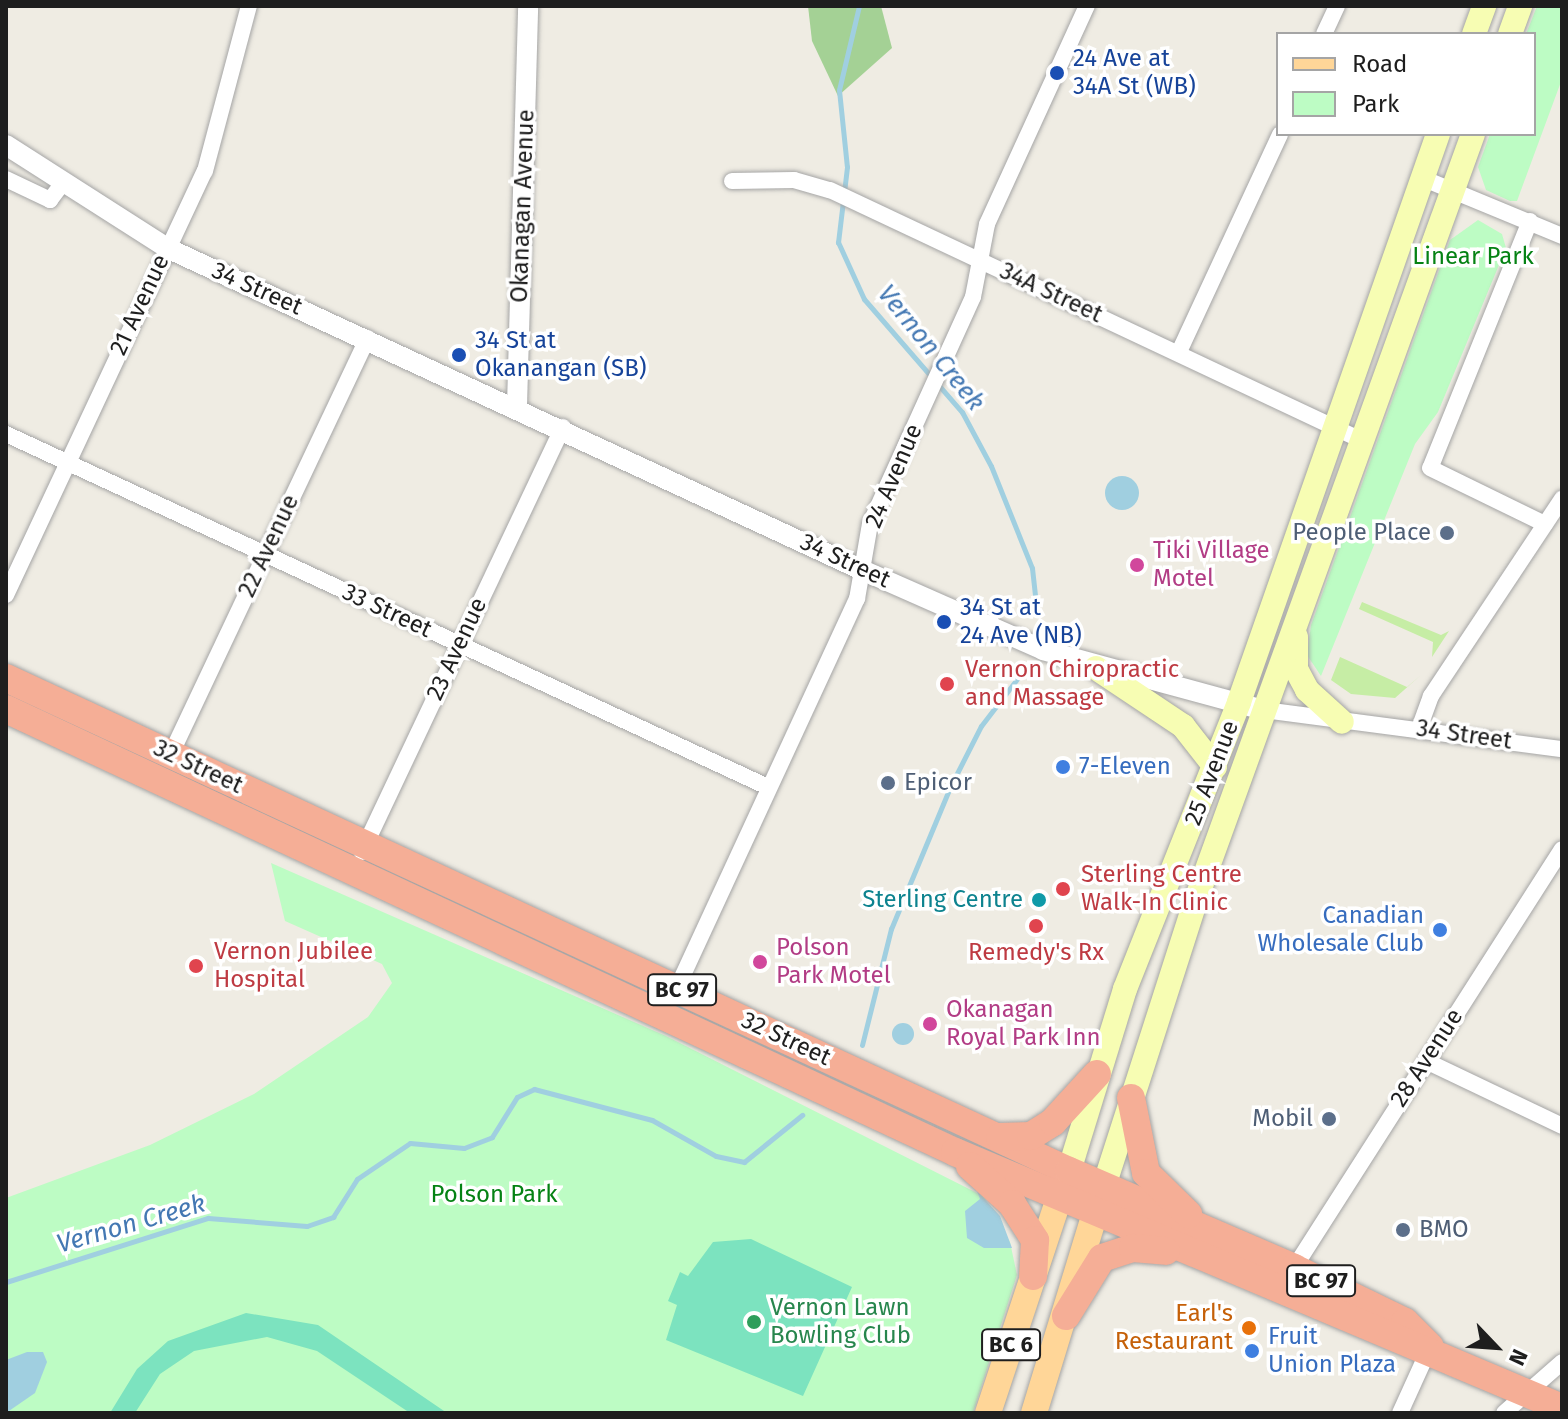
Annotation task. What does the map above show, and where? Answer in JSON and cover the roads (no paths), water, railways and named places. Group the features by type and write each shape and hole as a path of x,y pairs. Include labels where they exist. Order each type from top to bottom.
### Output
{"highway":[{"name":"32 Street","path":"6,678 997,1137 1064,1184 1095,1213 1397,1343 1430,1347 1562,1408"},
{"name":"32 Street","path":"6,709 955,1152 1064,1184 1104,1186 1294,1268 1405,1322 1430,1347"},
{"path":"997,1137 1031,1136 1097,1074"},
{"path":"1131,1098 1146,1173 1204,1228"},
{"path":"955,1152 1012,1204 1035,1240 1033,1276"},
{"path":"1066,1316 1102,1258 1133,1248 1190,1253"}],"main road":[{"path":"1475,32 1484,6"},
{"path":"1511,32 1520,6"},
{"name":"25 Avenue","path":"988,1413 1097,1074 1239,702 1332,426 1437,136"},
{"name":"25 Avenue","path":"1034,1413 1131,1098 1264,710 1472,136"},
{"path":"1296,623 1296,669 1307,690 1342,722"},
{"path":"1096,668 1183,726 1215,767"},
{"path":"999,1413 1001,1376"}],"street":[{"name":"21 Avenue","path":"6,595 205,171 249,6"},
{"name":"Okanagan Avenue","path":"517,406 528,6"},
{"name":"24 Avenue","path":"677,988 857,599 870,524 973,297 987,224 1087,6"},
{"path":"1325,32 1337,6"},
{"path":"1179,352 1279,136"},
{"name":"34 Street","path":"6,145 167,248 563,427 862,570 1043,650 1096,668 1264,710 1342,722 1420,726 1562,749"},
{"path":"1422,178 1562,236"},
{"path":"6,179 50,200 63,183"},
{"name":"34A Street","path":"732,181 794,180 830,190 1361,440"},
{"path":"1530,221 1430,468 1545,524"},
{"name":"22 Avenue","path":"171,754 368,338"},
{"name":"23 Avenue","path":"353,872 563,427"},
{"name":"33 Street","path":"6,434 768,787"},
{"path":"1420,726 1431,696 1562,499"},
{"name":"28 Avenue","path":"1294,1268 1562,849"},
{"path":"1426,1061 1562,1126"},
{"path":"1400,1413 1430,1347"},
{"path":"1504,1413 1530,1394 1562,1362"}],"water":[{"path":"1122,476 1134,481 1139,493 1134,505 1122,510 1110,505 1105,493 1110,481"},
{"path":"903,1023 911,1026 914,1034 911,1042 903,1045 895,1042 892,1034 895,1026"},
{"path":"977,1191 1000,1216 1012,1248 984,1248 967,1238 965,1211 980,1199"},
{"path":"27,1352 43,1352 47,1362 35,1393 6,1413 6,1360"}],"waterway":[{"name":"Vernon Creek","path":"859,6 839,90 847,167 838,242 864,299 962,412 991,466 1032,568 1037,613"},
{"name":"Vernon Creek","path":"862,1045 891,929 950,787 981,726 1023,671"},
{"name":"Vernon Creek","path":"6,1282 208,1218 307,1226 333,1217 357,1179 410,1143 464,1148 492,1137 517,1097 534,1089 652,1120 716,1156 744,1162 802,1115"}],"place":[{"name":"24 Ave at 34A St (WB)","path":"1057,73"},
{"name":"34 St at Okanangan (SB)","path":"459,355"},
{"name":"People Place","path":"1447,533"},
{"name":"Tiki Village Motel","path":"1137,565"},
{"name":"34 St at 24 Ave (NB)","path":"944,622"},
{"name":"Vernon Chiropractic and Massage","path":"947,684"},
{"name":"7-Eleven","path":"1063,767"},
{"name":"Epicor","path":"888,783"},
{"name":"Sterling Centre Walk-In Clinic","path":"1063,889"},
{"name":"Sterling Centre","path":"1039,900"},
{"name":"Remedy's Rx","path":"1036,926"},
{"name":"Canadian Wholesale Club","path":"1440,930"},
{"name":"Polson Park Motel","path":"760,962"},
{"name":"Vernon Jubilee Hospital","path":"196,966"},
{"name":"Okanagan Royal Park Inn","path":"930,1024"},
{"name":"Mobil","path":"1329,1119"},
{"name":"BMO","path":"1403,1230"},
{"name":"Vernon Lawn Bowling Club","path":"754,1322"},
{"name":"Earl's Restaurant","path":"1249,1328"},
{"name":"Fruit Union Plaza","path":"1252,1351"}],"park label":[{"name":"Linear Park","path":"1473,257"},
{"name":"Polson Park","path":"494,1195"}]}
